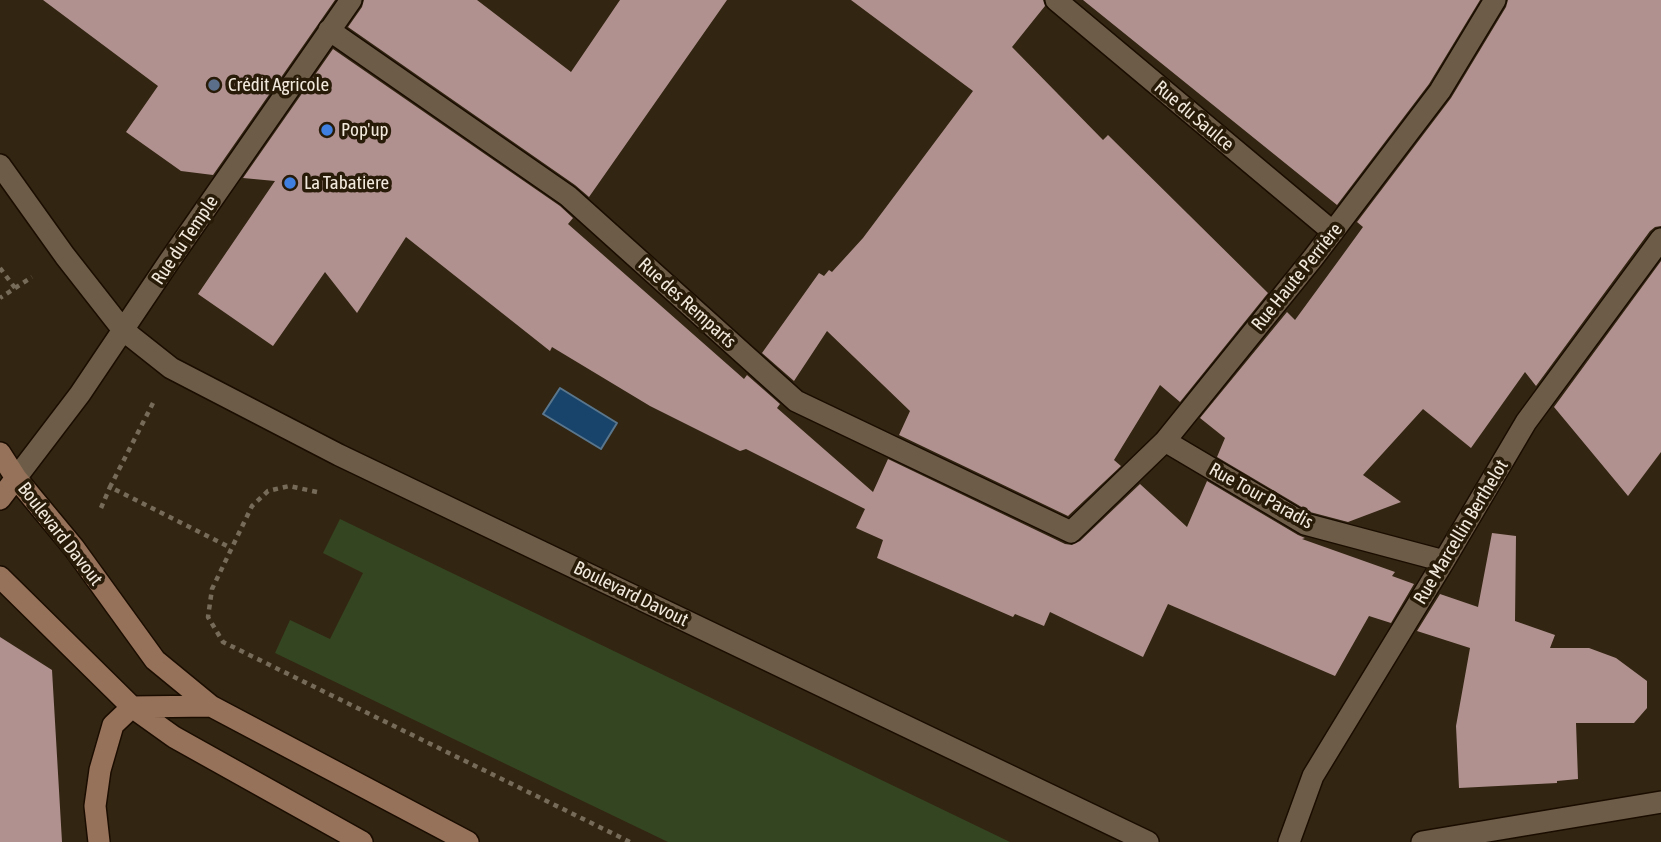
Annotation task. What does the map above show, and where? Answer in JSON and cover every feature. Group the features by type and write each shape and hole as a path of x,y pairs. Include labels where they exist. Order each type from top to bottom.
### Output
{"main road":[{"name":"Boulevard Davout","path":"0,453 16,478 74,548 155,660 211,706 468,842"},
{"path":"0,499 16,478"},
{"path":"0,577 132,707 174,737 362,842"},
{"path":"99,842 95,806 100,770 113,725 132,707 211,706"}],"street":[{"name":"Rue du Temple","path":"16,478 80,394 351,0"},
{"name":"Rue Haute Perrière","path":"1071,532 1165,441 1333,232 1440,92 1495,0"},
{"name":"Rue du Saulce","path":"1058,2 1333,232"},
{"name":"Rue des Remparts","path":"330,30 568,196 796,401 1071,532"},
{"name":"Boulevard Davout","path":"0,165 65,256 123,330 171,368 340,455 1147,842"},
{"name":"Rue Marcellin Berthelot","path":"1289,842 1313,776 1526,422 1661,239"},
{"name":"Rue Tour Paradis","path":"1165,441 1304,524 1444,561"},
{"path":"1422,842 1661,802"}],"path":[{"path":"0,268 15,288 0,298"},
{"path":"101,508 171,368"},
{"path":"321,494 289,485 268,491 252,506 212,589 208,617 223,642 630,842"},
{"path":"110,487 231,548"}],"green space":[{"path":"340,519 1010,842 668,842 275,653 290,620 330,639 363,573 323,553"}],"water":[{"path":"560,388 617,423 601,449 543,414"}],"building":[{"path":"43,0 335,0 213,175 181,171 126,132 158,86"},
{"path":"364,0 477,0 571,72 620,0 727,0 589,197 348,27"},
{"path":"851,0 1043,0 1045,6 1012,47 1103,140 1108,135 1268,293 1180,402 1160,385 1114,460 1121,466 1068,516 899,435 910,411 827,331 794,381 762,353 819,273 824,276 829,270 832,272 863,238 973,91"},
{"path":"1083,0 1480,0 1429,84 1337,205"},
{"path":"1508,0 1661,0 1661,226 1650,231 1536,386 1525,372 1471,448 1423,409 1363,475 1401,502 1348,522 1310,512 1217,457 1225,438 1200,418 1287,312 1295,320 1363,227 1357,222 1451,98"},
{"path":"333,49 560,206 573,218 568,224 744,379 747,375 780,404 777,408 873,492 888,459 1072,545 1080,541 1140,484 1187,527 1207,481 1305,538 1302,539 1395,572 1392,576 1414,584 1391,623 1369,616 1335,676 1168,604 1143,657 1050,612 1044,626 1015,614 1013,617 877,558 883,540 856,528 865,509 746,449 740,451 650,406 552,347 550,351 406,237 357,313 325,272 273,346 198,294 275,181 243,178"},
{"path":"1661,261 1661,452 1628,496 1554,407"},
{"path":"1492,533 1516,536 1515,621 1555,635 1550,648 1589,648 1616,658 1647,681 1647,708 1634,723 1576,723 1578,779 1557,783 1459,788 1456,726 1470,648 1417,631 1440,594 1478,607"},
{"path":"0,637 52,670 62,842 0,842"}],"place":[{"name":"Crédit Agricole","path":"214,85"},
{"name":"Pop'up","path":"327,130"},
{"name":"La Tabatiere","path":"290,183"}]}
